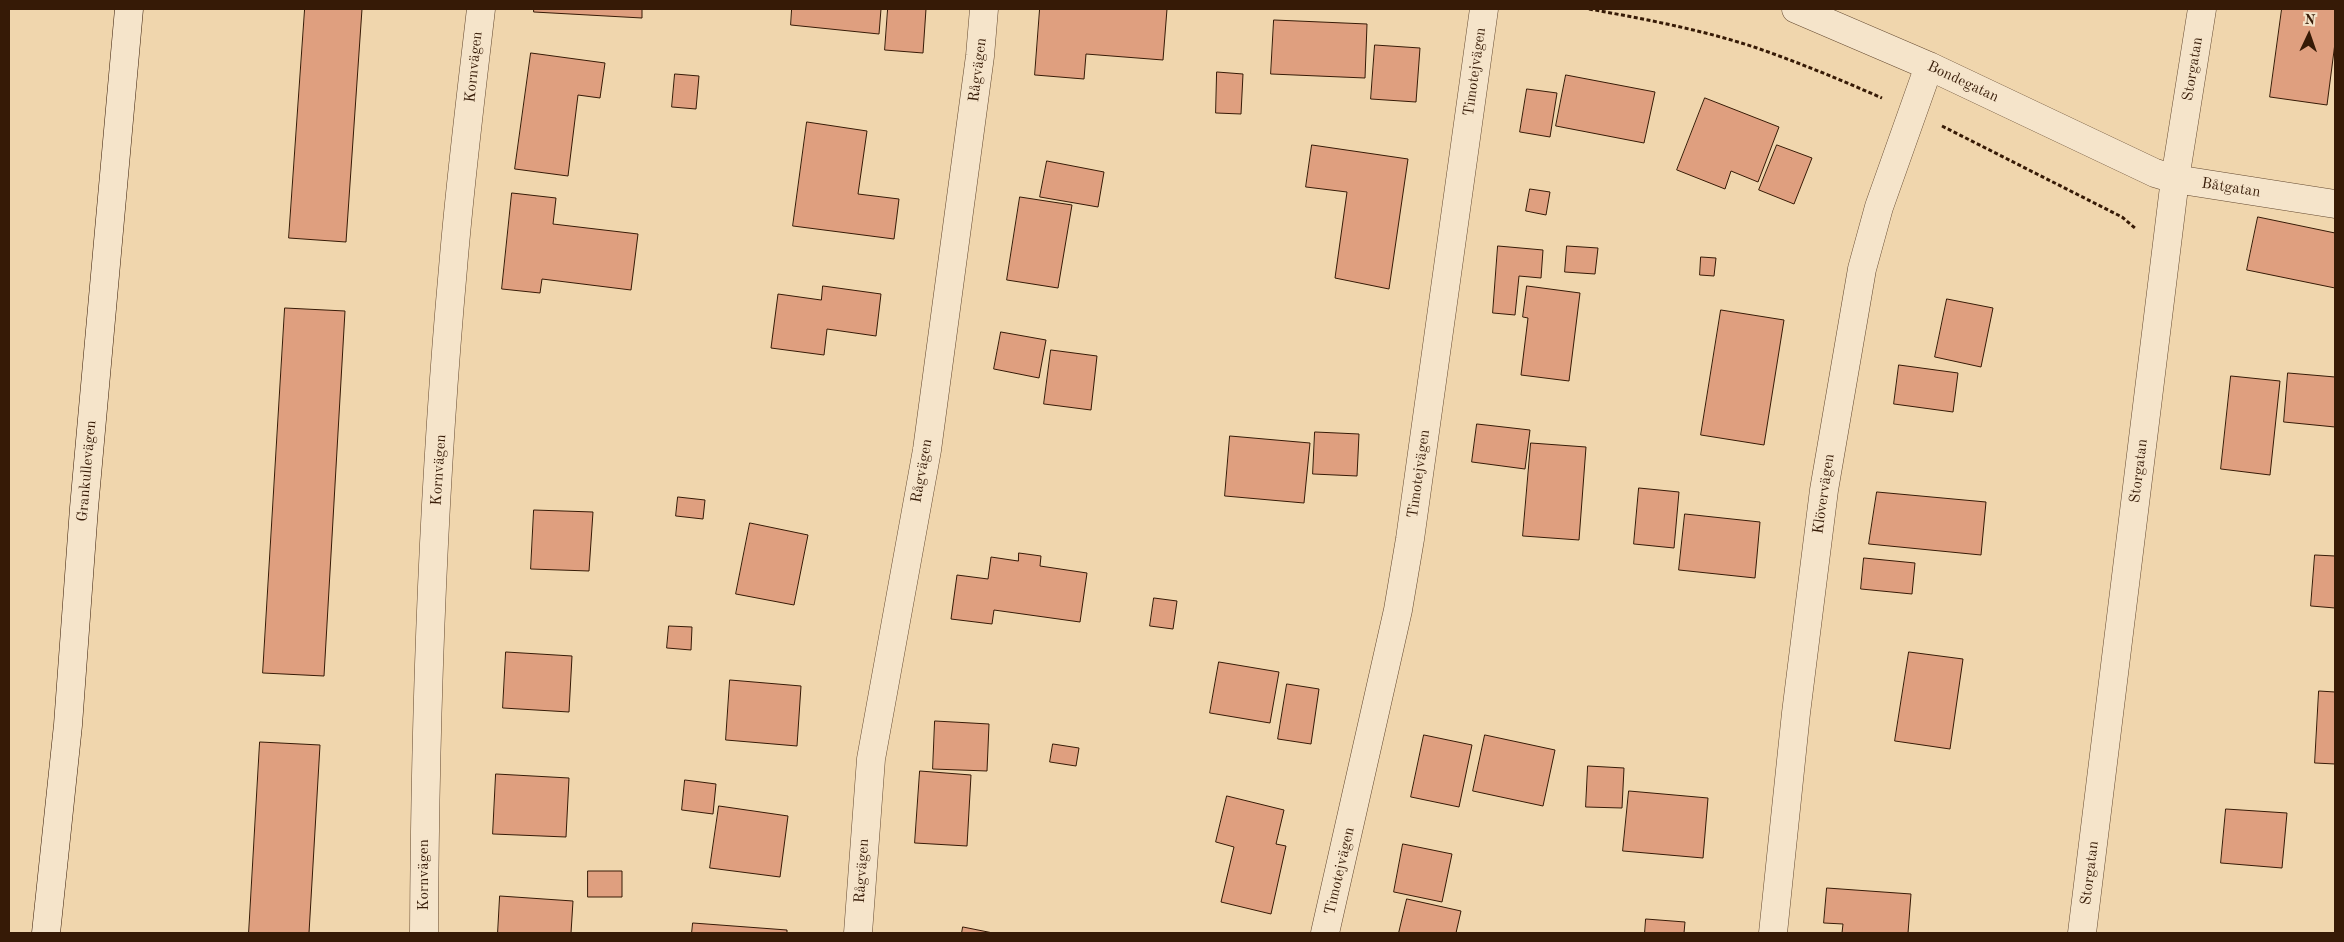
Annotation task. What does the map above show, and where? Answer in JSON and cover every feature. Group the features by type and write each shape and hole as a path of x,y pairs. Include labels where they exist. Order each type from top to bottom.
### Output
{"street":[{"name":"Grankullevägen","path":"46,933 68,724 84,508 128,9"},
{"name":"Kornvägen","path":"424,933 425,791 434,542 453,269 480,9"},
{"name":"Rågvägen","path":"858,933 871,759 926,450 976,86 984,9"},
{"name":"Timotejvägen","path":"1326,933 1402,592 1484,9"},
{"name":"Bondegatan","path":"1796,9 1929,66 2129,160"},
{"name":"Storgatan","path":"2082,933 2175,179 2202,9"},
{"name":"Klövervägen","path":"1773,933 1795,722 1824,490 1862,268 1879,207 1929,66"},
{"name":"Båtgatan","path":"2129,160 2155,173 2175,179 2335,204"}],"building":[{"path":"305,9 362,9 346,242 289,238"},
{"path":"534,9 642,9 642,18 534,12"},
{"path":"792,9 881,9 879,34 791,25"},
{"path":"888,9 926,9 923,53 885,50"},
{"path":"1040,9 1167,9 1163,60 1086,54 1084,79 1035,75"},
{"path":"2282,9 2335,9 2335,43 2327,105 2270,97"},
{"path":"1274,20 1367,24 1365,78 1271,74"},
{"path":"1375,45 1420,48 1416,102 1371,99"},
{"path":"531,53 605,63 600,98 578,95 568,176 515,169"},
{"path":"1217,72 1243,74 1241,114 1216,113"},
{"path":"675,74 699,76 696,109 672,107"},
{"path":"1566,75 1655,92 1644,143 1556,126"},
{"path":"1527,89 1557,93 1550,137 1520,132"},
{"path":"1705,98 1779,127 1758,182 1731,171 1725,189 1677,170"},
{"path":"807,122 867,131 858,194 899,199 894,239 793,226"},
{"path":"1312,145 1408,159 1389,289 1335,278 1347,192 1306,187"},
{"path":"1777,145 1812,158 1794,204 1759,190"},
{"path":"1047,161 1104,172 1098,207 1040,197"},
{"path":"1530,189 1550,192 1546,215 1526,211"},
{"path":"512,193 556,198 553,224 638,234 631,290 542,279 540,293 502,289"},
{"path":"1020,197 1072,205 1058,288 1007,280"},
{"path":"2258,217 2335,233 2335,288 2247,270"},
{"path":"1498,246 1543,250 1541,278 1519,276 1515,315 1493,313"},
{"path":"1567,246 1598,248 1595,274 1565,272"},
{"path":"1701,257 1716,258 1714,276 1700,275"},
{"path":"823,286 881,294 876,336 827,329 824,355 771,348 778,294 821,300"},
{"path":"1527,286 1580,293 1569,381 1521,375 1528,318 1523,317"},
{"path":"1947,299 1993,308 1981,367 1935,357"},
{"path":"285,308 345,311 324,676 263,673"},
{"path":"1721,310 1784,320 1764,445 1701,435"},
{"path":"1001,332 1046,340 1039,378 994,369"},
{"path":"1051,350 1097,356 1091,410 1044,404"},
{"path":"1899,365 1958,373 1953,412 1894,404"},
{"path":"2288,373 2335,377 2335,427 2284,422"},
{"path":"2231,376 2280,381 2270,475 2221,469"},
{"path":"1477,424 1530,430 1525,469 1472,462"},
{"path":"1315,432 1359,434 1357,476 1313,474"},
{"path":"1230,436 1310,443 1304,503 1225,496"},
{"path":"1531,443 1586,447 1579,540 1523,536"},
{"path":"1639,488 1679,492 1674,548 1634,544"},
{"path":"1877,492 1986,502 1981,555 1869,544"},
{"path":"678,497 705,500 703,519 676,516"},
{"path":"534,510 593,512 589,571 531,569"},
{"path":"1685,514 1760,522 1755,578 1679,570"},
{"path":"750,523 808,535 794,605 736,594"},
{"path":"1019,553 1041,556 1040,566 1087,573 1080,622 994,610 992,624 951,619 957,575 988,579 991,557 1018,561"},
{"path":"2315,555 2335,556 2335,608 2311,606"},
{"path":"1864,558 1915,563 1912,594 1861,589"},
{"path":"1154,598 1177,601 1173,629 1150,626"},
{"path":"669,626 692,627 691,650 667,648"},
{"path":"506,652 572,656 569,712 503,708"},
{"path":"1909,652 1963,659 1950,749 1895,741"},
{"path":"1219,662 1279,672 1270,723 1210,713"},
{"path":"730,680 801,686 797,746 726,740"},
{"path":"1287,684 1319,689 1311,744 1278,739"},
{"path":"2319,691 2335,692 2335,764 2315,763"},
{"path":"935,721 989,724 987,771 933,769"},
{"path":"1424,735 1472,745 1459,807 1411,797"},
{"path":"1485,735 1555,750 1543,806 1473,791"},
{"path":"260,742 320,745 309,933 249,933"},
{"path":"1053,744 1079,748 1076,766 1050,762"},
{"path":"1588,766 1624,768 1622,808 1586,807"},
{"path":"920,771 971,775 967,846 915,843"},
{"path":"496,774 569,778 566,837 493,834"},
{"path":"685,780 716,784 713,814 682,810"},
{"path":"1629,791 1708,798 1703,858 1623,851"},
{"path":"1227,796 1284,810 1276,844 1286,846 1271,914 1221,902 1234,847 1216,842"},
{"path":"719,806 788,816 780,877 710,868"},
{"path":"2226,809 2287,813 2282,868 2221,863"},
{"path":"1403,844 1452,854 1442,902 1394,892"},
{"path":"588,871 622,871 622,897 588,897"},
{"path":"1827,888 1911,894 1908,933 1842,933 1843,924 1824,923"},
{"path":"500,896 573,901 571,933 498,933"},
{"path":"1407,899 1461,911 1456,933 1399,933"},
{"path":"1646,919 1685,922 1684,933 1645,933"},
{"path":"693,923 787,930 787,933 692,933"},
{"path":"963,927 993,933 962,933"}]}
